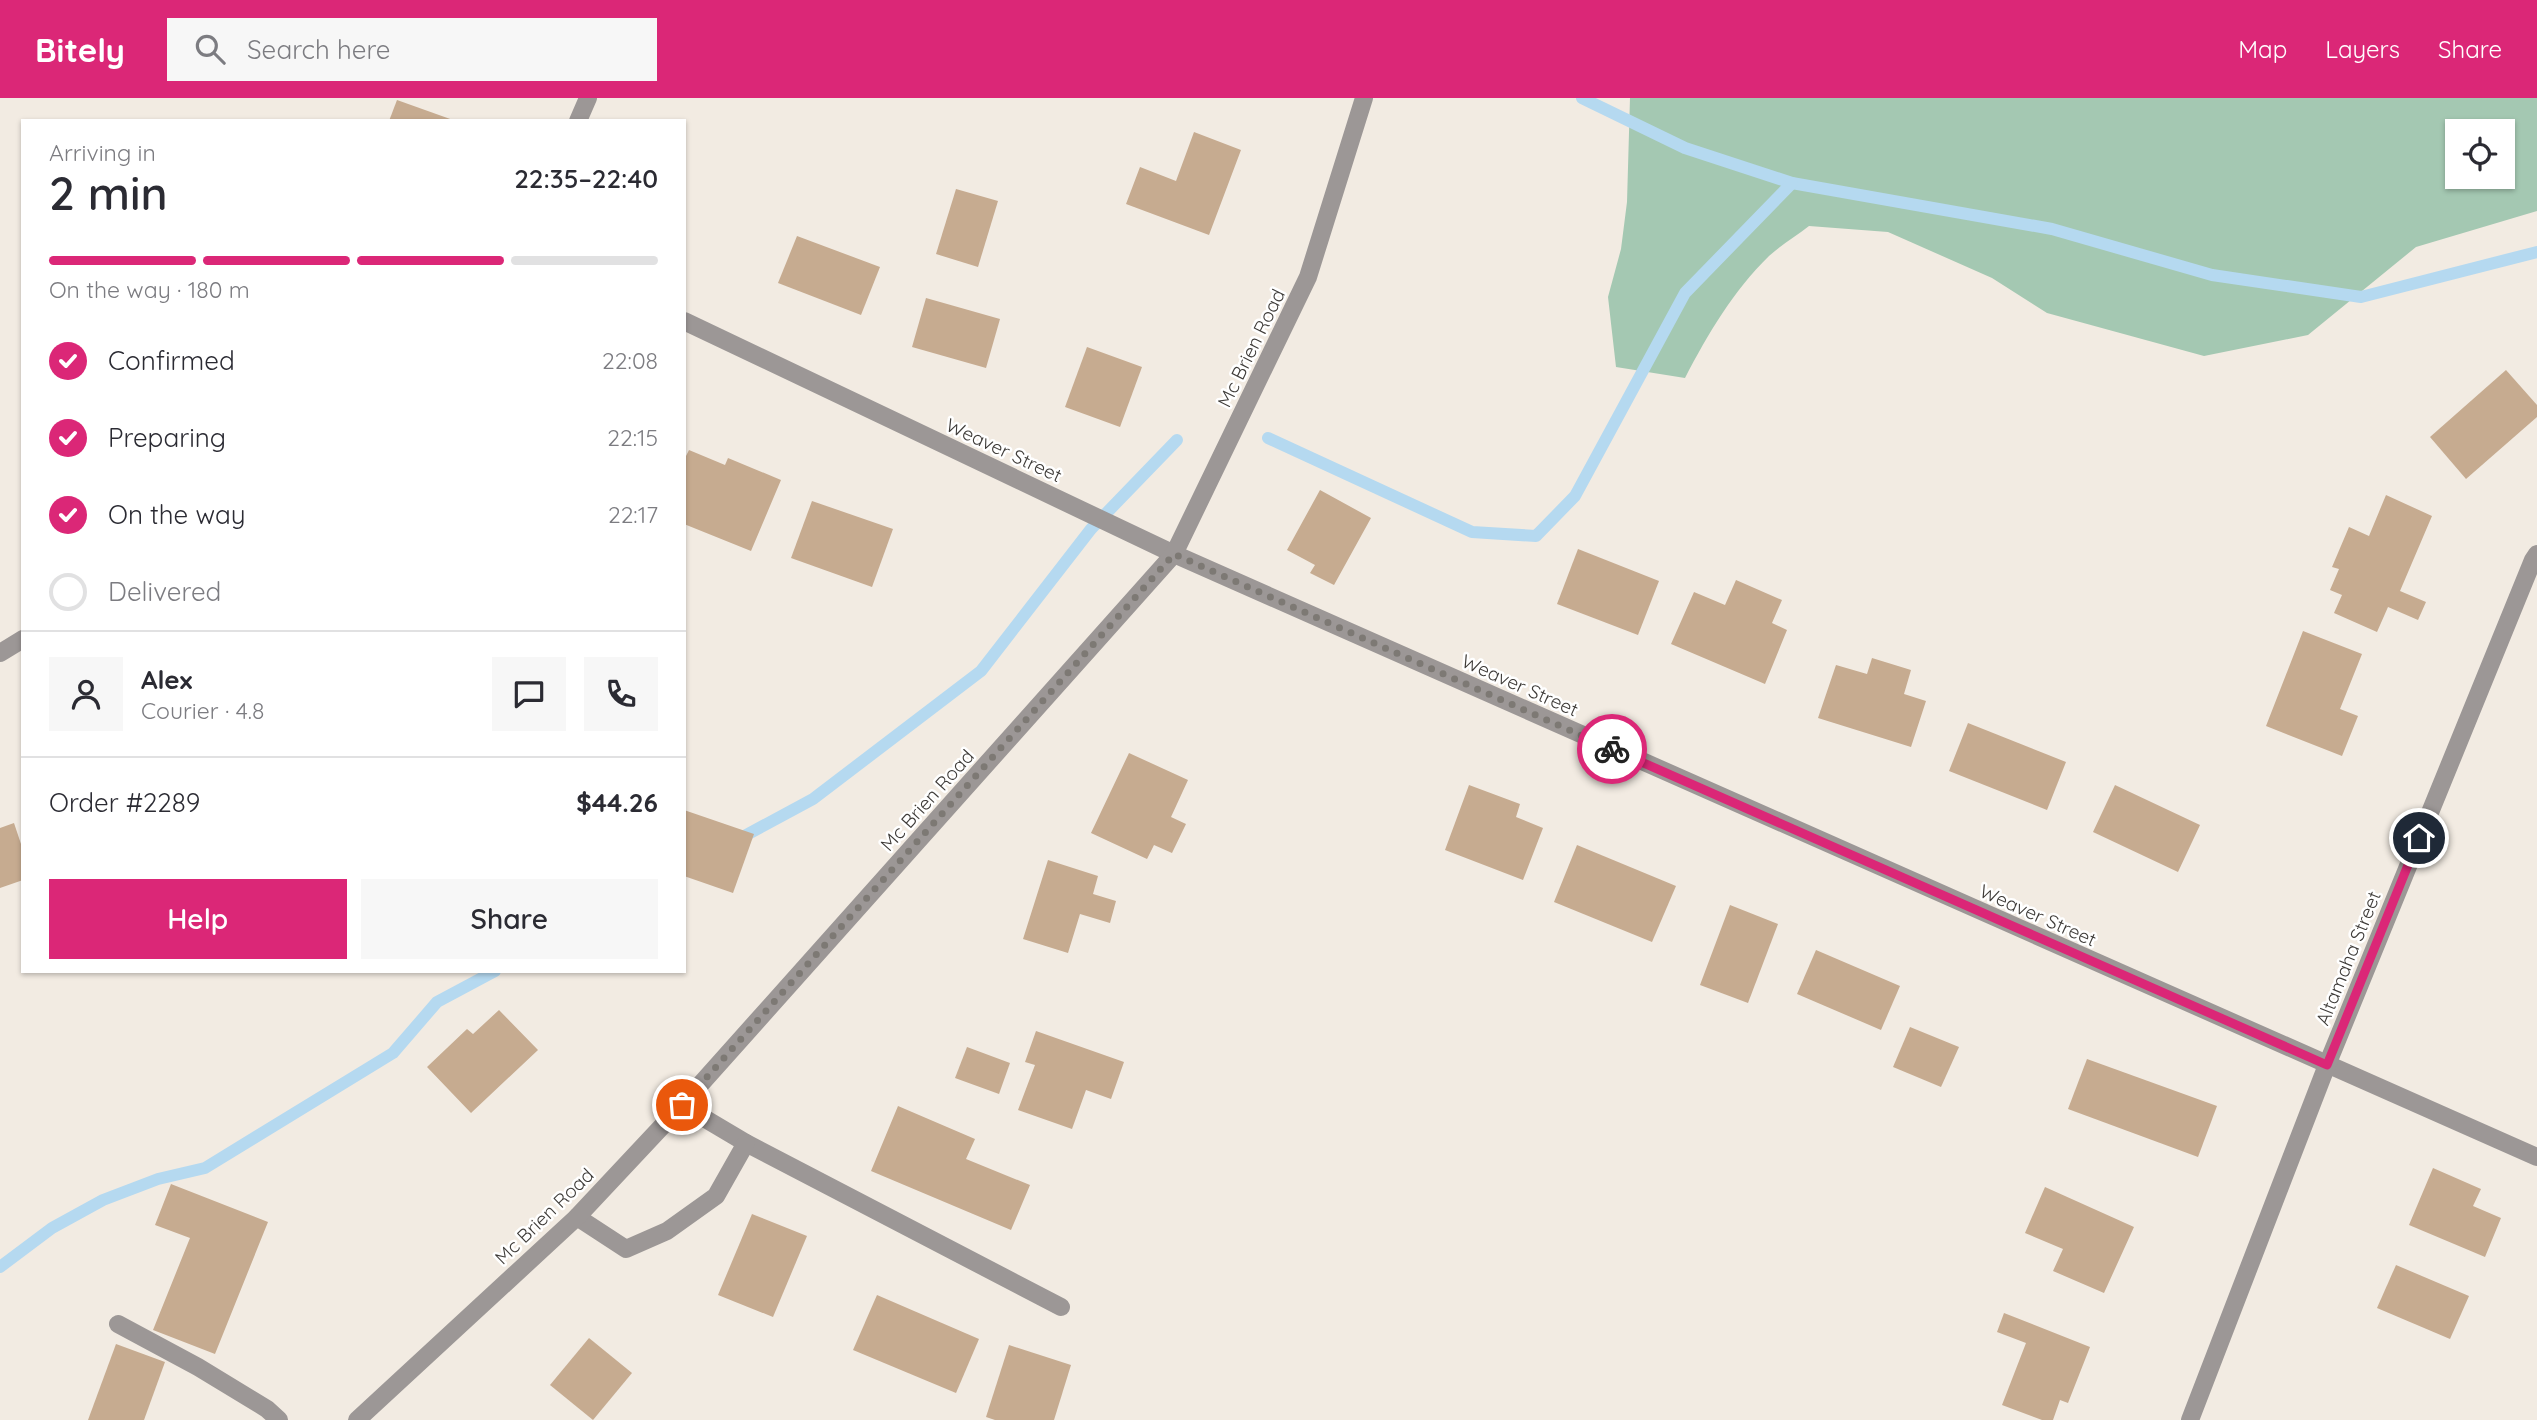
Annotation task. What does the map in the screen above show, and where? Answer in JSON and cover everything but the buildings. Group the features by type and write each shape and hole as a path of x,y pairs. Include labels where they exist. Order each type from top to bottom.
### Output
{"street":[{"path":"579,119 588,98"},
{"name":"Mc Brien Road","path":"357,1420 577,1217 682,1105 1174,554 1308,277 1364,98"},
{"name":"Weaver Street","path":"686,322 1174,554 2537,1157"},
{"name":"Altamaha Street","path":"2190,1420 2327,1065 2536,559"},
{"path":"0,653 21,640"},
{"path":"682,1105 746,1143 1061,1307"},
{"path":"577,1217 626,1249 667,1231 716,1196 746,1143"},
{"path":"118,1324 198,1367 267,1409 279,1420"}],"green space":[{"path":"1630,98 2537,98 2537,211 2416,247 2308,335 2204,356 2047,313 1992,278 1888,232 1809,226 1756,269 1712,329 1685,378 1616,367 1608,297 1621,249 1627,202"}],"waterway":[{"path":"1582,98 1685,148 1792,183 2052,229 2212,275 2361,297 2537,252"},
{"path":"1268,438 1472,532 1536,536 1575,496 1685,293 1792,183"},
{"path":"737,840 813,799 981,671 1091,529 1177,440"},
{"path":"0,1267 52,1228 103,1200 158,1179 205,1168 393,1053 437,1002 491,973"}],"way so far":[{"path":"682,1105 1174,554 1612,749"}],"route":[{"path":"1612,749 2327,1065 2419,838"}]}
